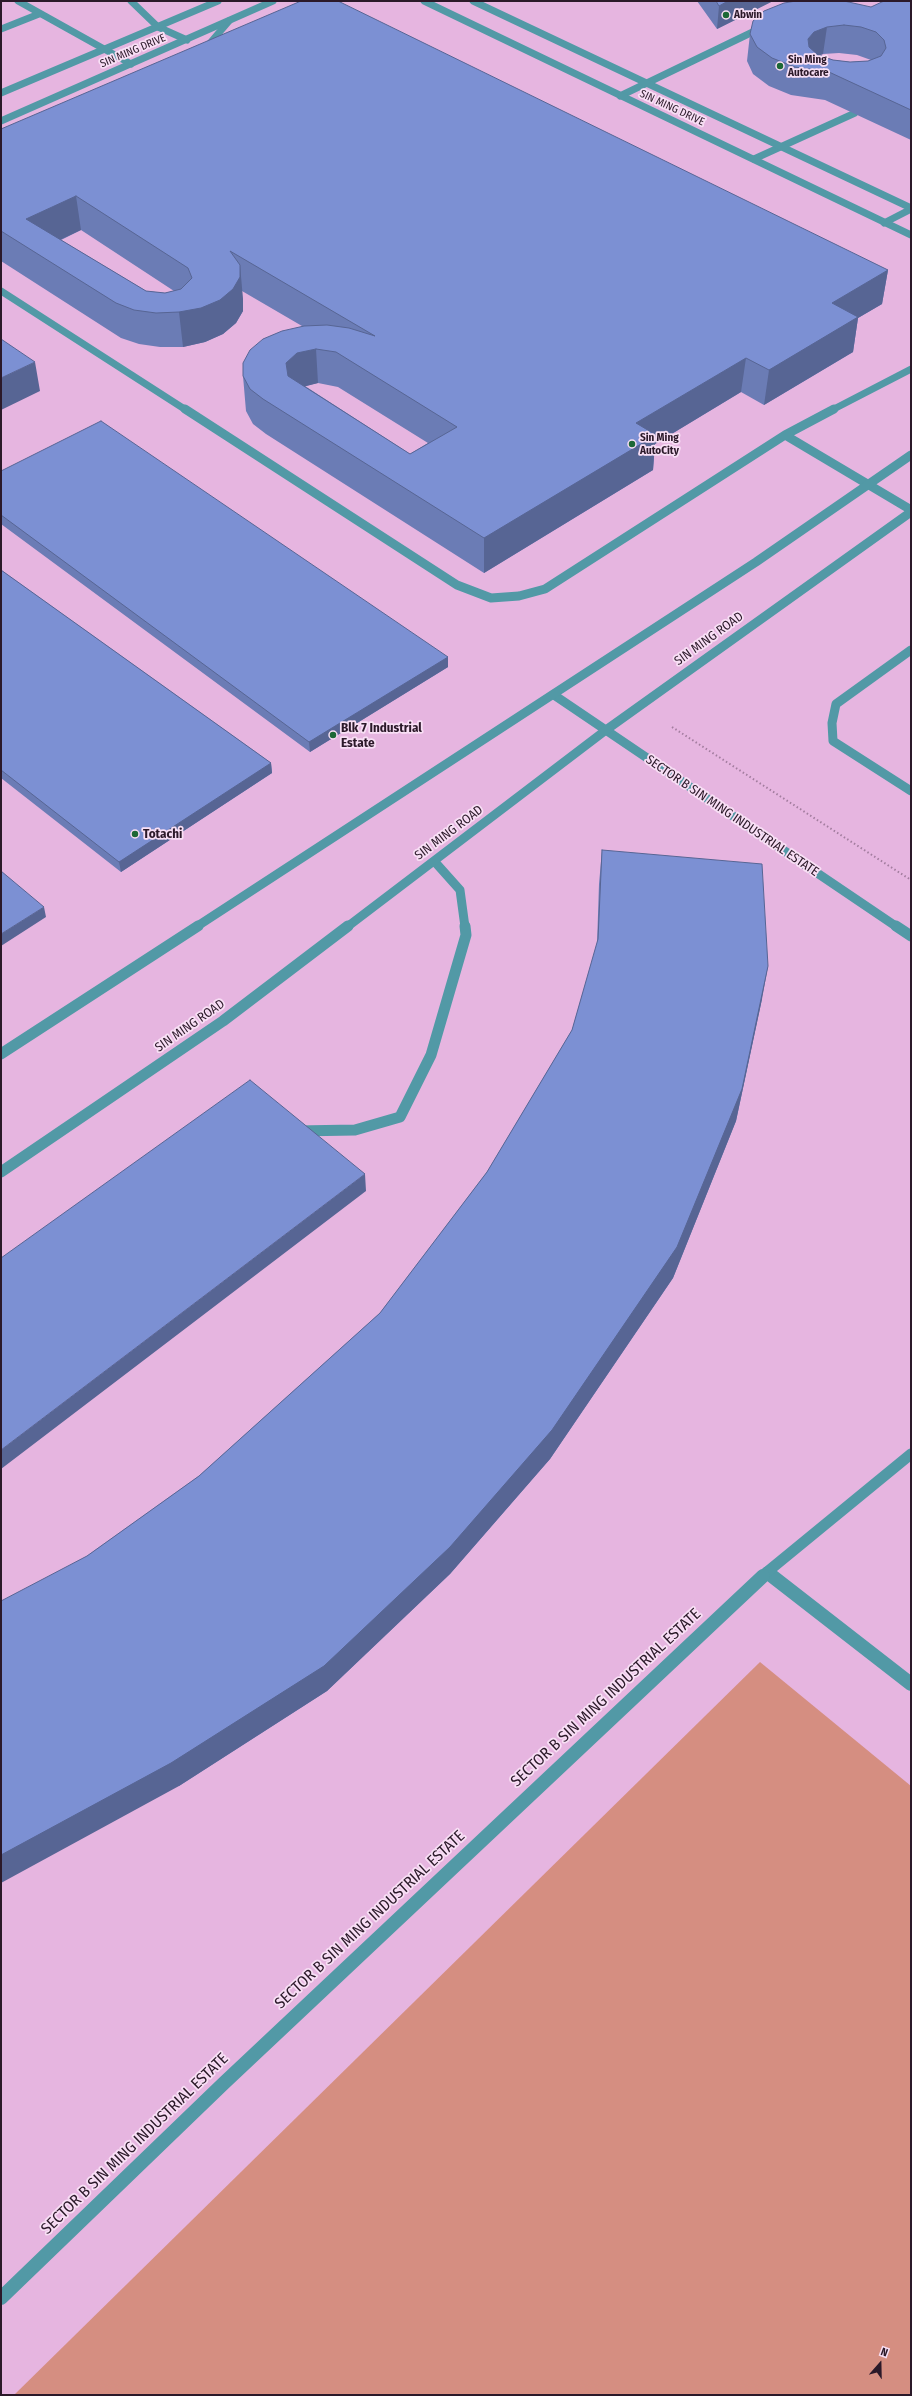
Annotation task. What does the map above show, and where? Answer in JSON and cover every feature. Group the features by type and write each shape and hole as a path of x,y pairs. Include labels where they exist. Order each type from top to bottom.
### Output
{"street":[{"path":"18,1 131,64"},
{"path":"131,1 158,27 187,40"},
{"name":"SIN MING DRIVE","path":"1,93 218,1"},
{"name":"SIN MING DRIVE","path":"1,121 273,1"},
{"name":"SIN MING DRIVE","path":"424,1 911,235"},
{"name":"SIN MING DRIVE","path":"473,1 782,146 911,209"},
{"path":"1,29 39,14"},
{"path":"201,53 229,21"},
{"path":"620,96 769,24"},
{"path":"754,159 855,113"},
{"path":"884,223 911,209"},
{"path":"1,291 457,585 491,598 519,596 545,589 785,435 911,369"},
{"path":"785,435 911,511"},
{"path":"1,1054 554,695 756,562 911,455"},
{"name":"SIN MING ROAD","path":"1,1172 223,1021 301,960 435,862 606,730 911,511"},
{"path":"911,650 836,704 832,723 833,741 911,792"},
{"name":"SECTOR B SIN MING INDUSTRIAL ESTATE","path":"554,695 911,936"},
{"path":"295,1131 355,1130 400,1117 431,1055 466,936 460,890 435,862"},
{"name":"SECTOR B SIN MING INDUSTRIAL ESTATE","path":"1,2298 230,2078 767,1572 911,1454"},
{"path":"767,1572 911,1684"}],"path":[{"path":"640,707 911,880"}],"shaded area":[{"path":"760,1662 911,1786 911,2395 14,2395"}],"building":[{"path":"301,1 338,1 888,270 832,303 858,317 769,370 746,358 636,423 656,435 484,538 263,399 250,389 243,376 243,363 250,350 263,339 282,331 304,326 327,325 349,328 375,336 230,251 240,265 240,277 233,289 220,300 201,308 179,312 156,313 134,310 116,303 1,231 1,129","holes":["76,196 188,268 192,278 181,289 165,293 146,291 26,219","316,349 336,352 457,427 410,454 288,376 286,363 297,353"]},
{"path":"716,1 728,1 719,6"},
{"path":"796,1 844,1 871,7 884,1 911,1 911,110 829,72 795,67 772,58 757,47 750,34 753,21 764,11 784,3","holes":["844,25 861,27 876,32 884,40 886,48 881,56 868,61 850,62 833,60 818,55 809,47 808,39 814,32 827,27"]},
{"path":"1,339 35,362 1,378"},
{"path":"101,421 448,657 309,742 1,515 1,471"},
{"path":"1,570 271,763 119,862 1,770"},
{"path":"602,850 762,864 768,966 742,1089 677,1247 552,1430 450,1547 324,1666 171,1763 1,1855 1,1601 87,1556 199,1476 380,1313 487,1172 572,1030 598,939"},
{"path":"1,871 44,907 1,934"},
{"path":"250,1080 365,1174 1,1450 1,1258"}],"place":[{"name":"Abwin","path":"726,15"},
{"name":"Sin Ming Autocare","path":"780,66"},
{"name":"Sin Ming AutoCity","path":"632,444"},
{"name":"Blk 7 Industrial Estate","path":"333,735"},
{"name":"Totachi","path":"135,834"}]}
